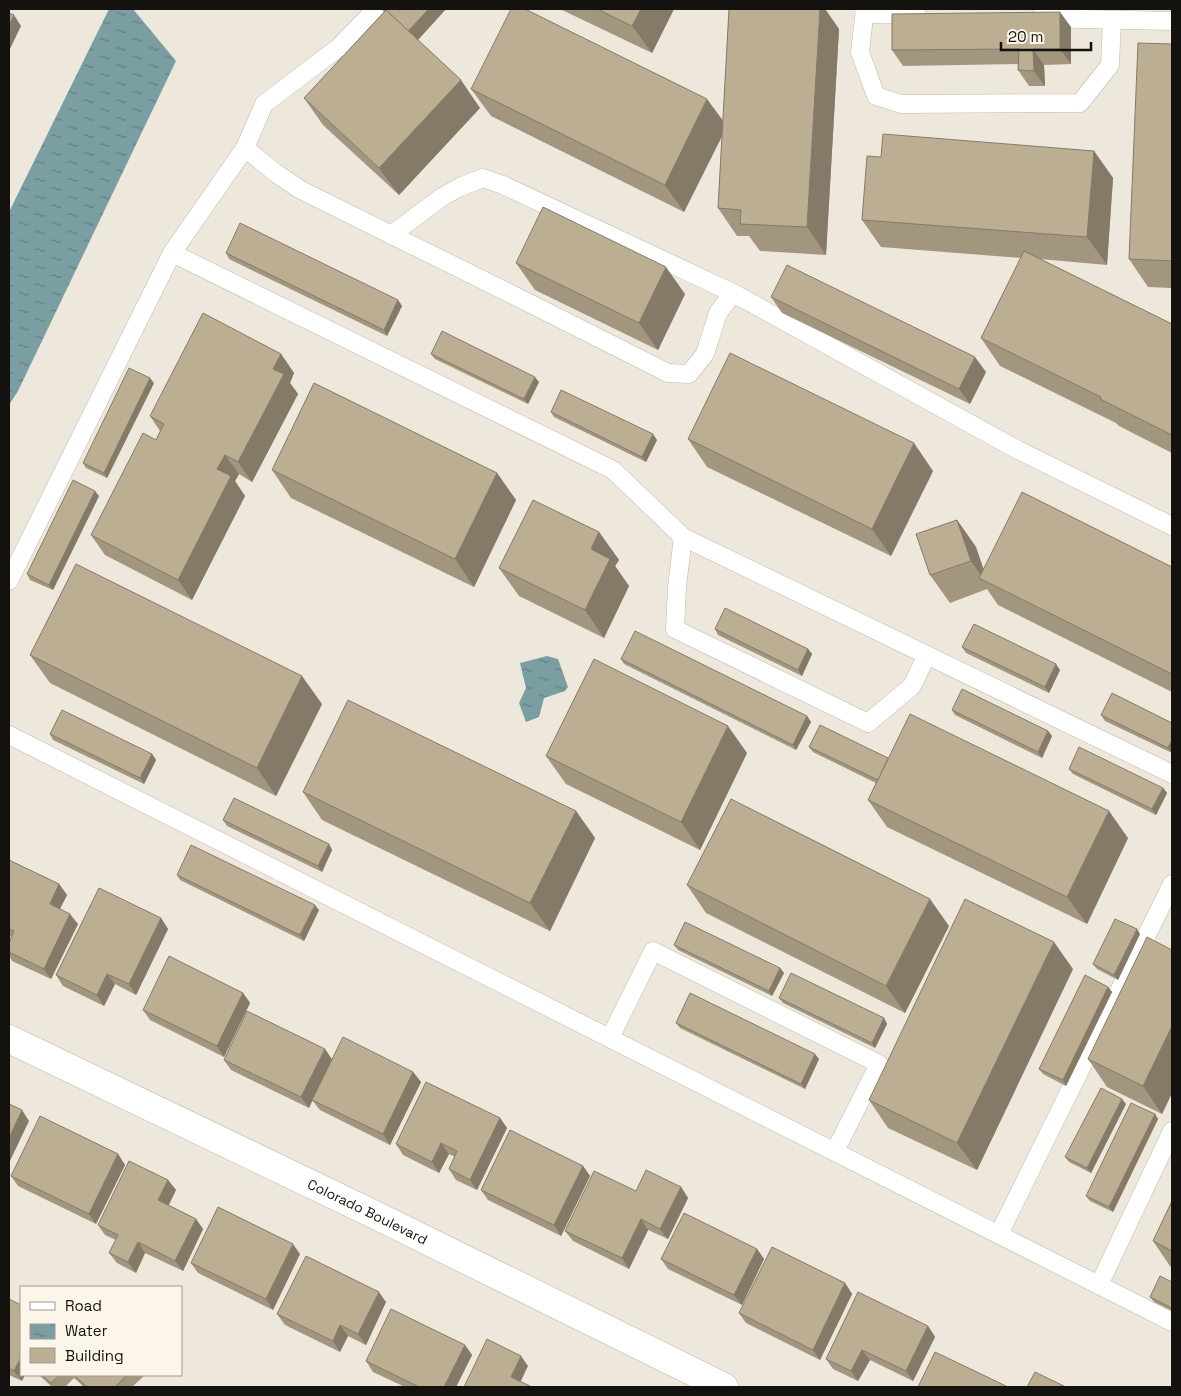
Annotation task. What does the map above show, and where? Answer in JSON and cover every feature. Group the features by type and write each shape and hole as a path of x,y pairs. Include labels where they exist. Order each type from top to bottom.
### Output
{"street":[{"name":"Colorado Boulevard","path":"9,1039 367,1211 724,1387"}],"lane":[{"path":"9,581 172,253 245,148 264,104 338,48 376,9"},
{"path":"934,15 874,14 865,9 860,52 876,96 901,104 1080,102 1110,65 1112,20"},
{"path":"1023,18 1172,21"},
{"path":"245,148 277,174 301,190 668,373 689,374 705,354 718,313 733,294"},
{"path":"391,235 442,197 460,187 483,178 503,185 733,294 1018,450 1172,526"},
{"path":"172,253 613,470 683,537 1172,774"},
{"path":"683,537 676,587 675,629 868,723 912,686 927,656"},
{"path":"9,735 1172,1322"},
{"path":"999,1234 1172,884"},
{"path":"610,1038 653,952 879,1064 835,1152"},
{"path":"1099,1285 1172,1131"}],"water":[{"path":"109,9 133,9 176,61 18,391 9,405 9,212"},
{"path":"547,656 558,659 568,687 565,691 544,698 539,717 526,722 519,703 526,688 520,663"}],"building":[{"path":"382,9 429,9 408,31 386,10"},
{"path":"511,9 525,9 707,99 665,185 471,89"},
{"path":"597,9 641,9 632,26"},
{"path":"729,9 820,9 807,227 740,224 741,210 718,208"},
{"path":"386,10 461,80 379,168 304,98"},
{"path":"1060,12 1060,49 1033,49 1034,71 1018,70 1019,49 892,50 892,14"},
{"path":"9,13 14,15 9,25"},
{"path":"1138,43 1172,44 1172,261 1129,259"},
{"path":"883,134 1094,151 1087,237 862,220 867,156 881,157"},
{"path":"543,207 666,267 639,323 516,263"},
{"path":"240,223 398,300 384,330 226,253"},
{"path":"1024,251 1172,324 1172,435 1100,399 1101,397 981,338"},
{"path":"787,265 975,357 959,389 771,297"},
{"path":"203,313 281,354 273,369 284,374 238,462 225,455 217,469 231,476 178,580 91,535 143,433 156,440 164,424 150,416"},
{"path":"442,331 535,377 524,399 431,354"},
{"path":"730,353 914,443 872,529 688,439"},
{"path":"129,368 150,378 104,473 83,463"},
{"path":"314,383 497,473 455,559 272,470"},
{"path":"561,390 653,434 642,457 551,412"},
{"path":"73,480 95,491 49,585 27,574"},
{"path":"1022,492 1172,567 1172,674 979,578"},
{"path":"533,500 599,532 591,549 610,559 585,610 499,568"},
{"path":"957,520 971,561 930,575 916,534"},
{"path":"76,564 302,676 257,768 30,655"},
{"path":"725,608 808,649 798,670 715,629"},
{"path":"974,624 1056,664 1045,687 962,647"},
{"path":"635,631 807,716 793,745 621,659"},
{"path":"594,659 728,726 681,822 546,756"},
{"path":"962,689 1048,731 1038,752 952,710"},
{"path":"1112,693 1172,723 1172,740 1168,748 1101,715"},
{"path":"348,700 576,811 530,903 303,792"},
{"path":"62,710 152,754 140,778 50,734"},
{"path":"910,714 1109,811 1067,897 868,800"},
{"path":"820,725 888,758 878,780 809,747"},
{"path":"1079,747 1163,788 1152,809 1069,769"},
{"path":"234,798 329,844 318,866 223,820"},
{"path":"731,799 930,899 886,986 687,885"},
{"path":"191,845 315,905 300,935 177,875"},
{"path":"9,860 59,884 50,904 70,914 44,969 9,952 9,943 14,931 9,929"},
{"path":"99,888 161,918 129,984 107,974 97,995 56,975"},
{"path":"965,899 1054,942 957,1143 869,1100"},
{"path":"1115,919 1137,929 1114,975 1093,964"},
{"path":"685,922 780,968 769,991 674,945"},
{"path":"1147,937 1172,950 1172,1026 1143,1086 1088,1059"},
{"path":"169,956 243,993 217,1046 143,1010"},
{"path":"791,973 884,1018 872,1043 779,998"},
{"path":"1085,975 1108,987 1063,1080 1039,1069"},
{"path":"690,993 815,1054 801,1084 676,1023"},
{"path":"247,1011 325,1049 301,1097 224,1060"},
{"path":"343,1037 413,1072 383,1134 312,1100"},
{"path":"426,1082 500,1118 470,1180 449,1169 457,1151 441,1143 432,1162 396,1144"},
{"path":"1101,1088 1122,1099 1087,1168 1065,1157"},
{"path":"1131,1103 1155,1114 1109,1207 1086,1196"},
{"path":"9,1104 22,1110 9,1138"},
{"path":"40,1116 118,1154 89,1214 11,1176"},
{"path":"510,1130 583,1166 554,1225 481,1190"},
{"path":"129,1161 168,1180 158,1200 196,1219 175,1261 138,1242 128,1262 109,1253 118,1235 98,1225"},
{"path":"646,1170 681,1187 660,1229 641,1219 622,1258 565,1231 594,1171 636,1191"},
{"path":"1172,1201 1172,1251 1153,1241"},
{"path":"218,1207 293,1244 266,1299 191,1263"},
{"path":"684,1213 757,1249 734,1295 661,1259"},
{"path":"772,1247 845,1283 813,1350 739,1313"},
{"path":"306,1256 379,1292 358,1334 340,1325 333,1341 277,1314"},
{"path":"1160,1276 1172,1282 1172,1308 1150,1297"},
{"path":"858,1292 928,1326 906,1371 862,1350 851,1371 826,1359"},
{"path":"9,1299 20,1304 20,1359 14,1371 9,1368"},
{"path":"391,1309 465,1345 444,1387 419,1387 366,1361"},
{"path":"487,1339 521,1356 511,1377 532,1387 464,1387"},
{"path":"935,1352 1006,1386 918,1387"},
{"path":"1035,1372 1066,1387 1027,1387"},
{"path":"43,1376 59,1376 51,1383"},
{"path":"75,1376 126,1376 115,1387 87,1387"}]}
